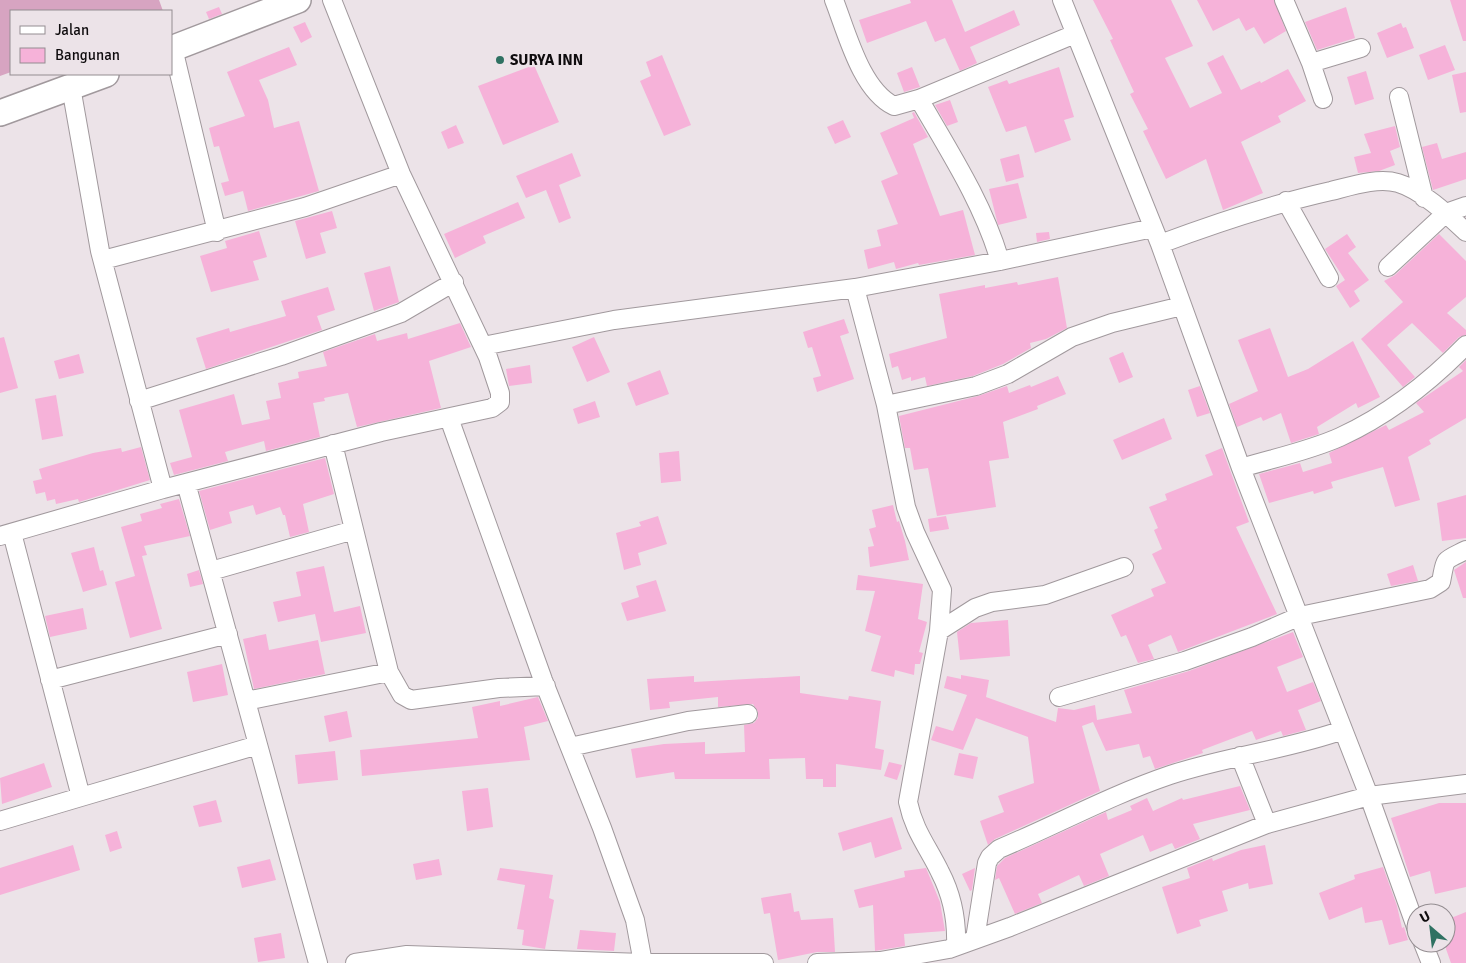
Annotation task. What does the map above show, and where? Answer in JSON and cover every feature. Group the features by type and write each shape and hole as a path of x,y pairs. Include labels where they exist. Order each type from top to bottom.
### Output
{"street":[{"path":"217,232 172,49 298,0"},
{"path":"81,797 50,680 6,535 163,489 333,444 492,408 500,402 500,393 483,346 401,174 332,0"},
{"path":"834,0 865,77 873,90 885,102 894,106 919,98 1074,34"},
{"path":"1062,0 1074,34 1157,236 1241,468 1369,796 1407,903"},
{"path":"1284,0 1311,63 1323,99"},
{"path":"1311,63 1361,48"},
{"path":"0,113 103,75"},
{"path":"71,87 103,260 163,489"},
{"path":"1399,97 1424,198"},
{"path":"919,98 977,200 1000,262"},
{"path":"103,260 217,232 314,204 401,174"},
{"path":"483,346 614,320 855,288 1157,236 1286,201 1358,184 1398,183 1446,213 1466,232"},
{"path":"1286,201 1329,278"},
{"path":"1388,267 1446,213 1466,206"},
{"path":"140,401 192,386 392,316 428,298 454,282"},
{"path":"855,288 886,405 906,507 915,532 942,590 939,631 908,802 915,826 940,871 952,901 947,953"},
{"path":"886,405 976,386 1008,374 1072,337 1112,323 1182,306"},
{"path":"1241,468 1338,438 1363,425 1406,399 1466,345"},
{"path":"449,418 546,686 635,920 643,963"},
{"path":"333,444 390,672 402,695 411,700 499,688 546,686"},
{"path":"186,483 318,963"},
{"path":"211,571 354,530"},
{"path":"1059,697 1185,661 1300,616 1430,589 1441,582 1443,564 1446,560 1466,550"},
{"path":"939,631 975,608 992,602 1045,595 1124,567"},
{"path":"942,596 975,608"},
{"path":"50,680 228,634"},
{"path":"246,700 390,672"},
{"path":"570,747 688,721 748,714"},
{"path":"975,939 987,864 990,857 999,849 1169,776 1240,756 1288,747 1343,730"},
{"path":"0,821 258,745"},
{"path":"1240,756 1267,824"},
{"path":"817,963 880,961 947,953 975,939 1267,824 1369,796 1466,784"},
{"path":"355,963 407,955 643,963 764,963"}],"shaded area":[{"path":"0,0 159,0 163,10 10,10 10,72 0,76"}],"building":[{"path":"910,0 952,0 965,32 1014,10 1020,25 970,47 977,63 960,71 945,38 935,42 926,21 867,43 859,20 911,3"},
{"path":"1093,0 1171,0 1193,46 1165,58 1190,108 1222,93 1207,63 1223,55 1241,90 1260,81 1261,83 1288,69 1306,101 1278,116 1281,122 1241,142 1263,193 1223,210 1206,159 1166,179 1143,131 1148,129 1130,94 1134,92 1110,40 1113,39"},
{"path":"1197,0 1274,0 1286,31 1264,44 1254,27 1246,31 1239,18 1213,31"},
{"path":"1450,0 1466,0 1466,41 1463,41"},
{"path":"219,7 222,14 209,19 206,12"},
{"path":"1346,7 1355,38 1317,50 1305,22"},
{"path":"305,22 312,37 301,43 293,27"},
{"path":"1401,23 1403,28 1406,27 1414,48 1387,58 1377,33"},
{"path":"1445,45 1455,70 1428,80 1419,55"},
{"path":"289,47 297,65 259,80 268,100 274,128 299,121 319,191 248,211 243,191 225,196 221,183 229,181 219,146 214,147 209,128 245,116 227,72"},
{"path":"662,55 691,125 664,136 640,81 651,76 646,62"},
{"path":"534,65 559,122 503,145 478,86"},
{"path":"912,67 920,87 904,92 897,73"},
{"path":"1059,67 1074,117 1064,120 1071,140 1035,153 1026,126 1006,132 988,87 1007,80 1009,84"},
{"path":"1366,71 1374,99 1355,105 1347,77"},
{"path":"1466,72 1466,112 1460,113 1452,75"},
{"path":"950,100 958,122 947,126 935,105"},
{"path":"914,112 928,137 913,144 940,216 963,210 975,255 919,265 918,263 896,269 894,262 868,269 864,250 881,246 877,230 898,224 881,181 898,174 880,133 914,118 912,113"},
{"path":"843,120 851,137 835,144 827,127"},
{"path":"456,125 464,143 448,149 441,132"},
{"path":"1395,126 1400,147 1390,151 1395,165 1379,171 1358,173 1354,157 1371,153 1364,134"},
{"path":"1437,143 1442,159 1466,152 1466,179 1433,190 1422,147"},
{"path":"572,153 581,176 559,185 571,218 559,223 546,190 526,198 516,176"},
{"path":"1019,154 1024,177 1006,182 1000,159"},
{"path":"1018,183 1027,218 998,225 989,189"},
{"path":"518,202 525,218 483,236 486,243 455,258 444,234"},
{"path":"332,211 337,228 320,233 326,253 306,259 295,221"},
{"path":"259,231 267,257 253,261 259,280 211,292 200,256 227,248 225,241"},
{"path":"1049,232 1050,239 1037,242 1036,233"},
{"path":"1347,234 1356,247 1348,253 1369,280 1354,291 1360,301 1350,308 1336,286 1345,280 1325,249"},
{"path":"1439,234 1466,261 1466,297 1447,313 1466,330 1466,335 1459,337 1443,353 1412,323 1387,345 1415,377 1403,387 1361,339 1403,302 1384,281 1395,275"},
{"path":"390,266 399,302 374,311 364,273"},
{"path":"1058,277 1067,328 1046,339 1030,343 1031,348 1003,364 973,376 927,386 925,377 911,381 911,377 902,380 898,366 892,368 889,354 947,338 939,294 985,285 985,288 1017,282 1018,285"},
{"path":"328,287 335,310 317,316 322,330 206,369 196,338 229,328 230,332 286,316 281,301"},
{"path":"844,319 849,333 840,336 854,379 817,392 813,378 821,376 812,347 808,348 803,332"},
{"path":"460,323 471,347 429,361 441,408 357,427 348,393 324,398 325,401 313,403 320,437 266,451 264,441 225,452 228,461 174,475 170,463 192,457 179,410 234,394 242,425 270,419 266,401 281,398 278,383 299,378 298,372 327,366 323,352 375,334 377,341 407,333 408,339"},
{"path":"1270,328 1288,377 1308,369 1353,341 1380,397 1358,408 1356,403 1317,427 1319,434 1291,443 1281,413 1263,421 1261,417 1237,427 1229,404 1258,391 1238,340"},
{"path":"4,337 18,388 0,393 0,338"},
{"path":"594,337 610,372 587,382 572,347"},
{"path":"1123,352 1133,377 1119,383 1109,358"},
{"path":"79,354 84,373 59,379 54,361"},
{"path":"1466,360 1466,418 1429,440 1431,444 1408,457 1420,500 1395,507 1383,467 1331,482 1333,488 1314,494 1313,491 1269,503 1259,474 1300,463 1303,472 1332,463 1329,453 1386,425 1389,430 1424,412 1416,403 1463,371 1459,367"},
{"path":"530,365 532,383 509,386 506,369"},
{"path":"660,370 669,394 636,406 627,383"},
{"path":"1058,376 1066,394 1037,406 1038,409 1003,422 1009,458 989,461 996,507 937,516 928,468 914,470 910,448 905,448 899,416 978,396 1007,386 1009,393 1030,385 1031,387"},
{"path":"1200,386 1210,413 1197,417 1188,390"},
{"path":"56,395 63,436 42,440 35,399"},
{"path":"595,401 600,417 578,424 573,409"},
{"path":"1164,418 1172,439 1122,460 1113,440"},
{"path":"141,447 150,480 79,502 78,499 56,504 55,499 47,501 45,492 36,494 33,481 42,479 39,469 93,453 121,448 122,452"},
{"path":"1222,448 1249,522 1236,527 1277,614 1178,652 1171,635 1148,645 1154,659 1138,663 1126,635 1121,637 1111,615 1154,596 1151,589 1166,583 1152,554 1162,549 1154,530 1158,528 1149,507 1167,500 1165,494 1213,475 1205,455"},
{"path":"679,451 681,481 661,483 659,453"},
{"path":"325,458 334,494 303,504 309,532 290,537 285,515 283,515 280,507 256,515 253,505 229,512 232,523 210,530 199,491"},
{"path":"1466,495 1466,538 1442,541 1437,503"},
{"path":"179,499 190,536 144,546 147,555 142,556 162,629 130,638 115,582 135,576 121,527 142,521 140,514 162,508 160,504"},
{"path":"893,505 909,560 870,567 868,547 874,546 869,529 876,527 872,510"},
{"path":"658,516 667,544 638,553 641,565 624,570 616,533 641,526 639,522"},
{"path":"946,516 949,529 930,532 928,519"},
{"path":"94,547 100,571 103,570 107,585 83,592 71,553"},
{"path":"1466,562 1466,598 1463,598 1454,570"},
{"path":"1413,565 1418,581 1391,586 1387,574"},
{"path":"324,566 334,612 360,606 366,633 321,642 315,614 278,622 273,602 301,596 296,572"},
{"path":"199,570 203,584 190,587 187,574"},
{"path":"858,575 923,584 918,619 927,622 919,652 923,653 920,664 915,664 914,675 895,670 894,677 871,671 881,636 865,631 875,591 856,590"},
{"path":"656,580 666,611 627,621 621,603 639,597 636,586"},
{"path":"83,608 87,629 50,637 45,616"},
{"path":"1008,620 1010,656 960,660 957,632 971,623"},
{"path":"1293,632 1303,657 1277,667 1287,692 1313,682 1321,701 1298,710 1306,730 1283,736 1281,731 1256,740 1252,731 1202,750 1203,753 1155,769 1150,756 1143,758 1139,744 1106,751 1093,722 1082,726 1100,791 995,839 988,845 980,821 1004,812 998,796 1034,783 1028,737 976,718 963,750 931,740 936,726 953,731 967,695 944,688 947,676 961,679 961,675 989,680 986,697 1056,722 1058,708 1074,710 1095,705 1097,720 1132,713 1124,690 1189,671"},
{"path":"266,634 269,650 318,640 325,674 254,689 243,639"},
{"path":"222,664 228,695 193,702 187,672"},
{"path":"694,676 694,682 800,676 800,693 848,700 849,696 881,701 875,748 884,750 881,770 836,764 836,787 823,787 823,779 806,779 805,758 769,759 770,779 675,779 674,772 636,778 631,749 664,744 705,742 705,754 745,752 744,725 754,723 758,718 758,712 753,704 718,707 718,697 669,702 670,708 650,710 647,679"},
{"path":"538,697 548,721 524,727 530,760 362,776 360,750 478,738 472,707 500,701 500,706"},
{"path":"347,711 352,737 329,742 324,716"},
{"path":"335,751 338,780 298,784 295,755"},
{"path":"959,753 978,757 973,779 954,775"},
{"path":"889,762 902,765 897,780 884,776"},
{"path":"44,763 52,787 2,804 0,778"},
{"path":"1240,786 1250,810 1193,824 1200,839 1175,849 1172,843 1150,852 1143,835 1100,854 1109,876 1084,886 1079,875 1038,894 1042,903 1015,914 999,878 995,880 997,866 1005,858 1106,812 1108,820 1132,810 1130,806 1147,798 1153,811 1182,798 1183,800"},
{"path":"488,788 493,827 467,831 462,791"},
{"path":"216,800 222,822 199,827 193,806"},
{"path":"1439,803 1466,803 1466,887 1435,894 1430,871 1410,877 1391,818"},
{"path":"892,817 902,849 875,858 871,842 843,851 838,833"},
{"path":"117,831 122,848 110,852 105,835"},
{"path":"73,845 80,870 0,895 0,868"},
{"path":"1265,845 1273,884 1249,889 1248,883 1222,891 1228,911 1199,920 1201,926 1177,934 1162,887 1190,878 1187,868 1212,858 1213,861 1241,850"},
{"path":"270,859 276,880 242,888 237,867"},
{"path":"439,859 442,875 416,880 413,864"},
{"path":"1383,867 1397,906 1402,928 1404,927 1406,941 1389,945 1382,920 1365,923 1362,907 1329,920 1319,893 1355,879 1354,875"},
{"path":"500,868 553,875 549,898 554,900 545,949 522,945 524,930 517,929 525,885 497,880"},
{"path":"926,868 940,902 945,931 904,934 905,946 875,951 873,905 859,908 854,890 905,877 904,871"},
{"path":"975,868 972,890 970,891 962,874"},
{"path":"791,893 794,912 799,911 801,920 833,918 835,952 817,952 778,960 770,913 764,914 761,898"},
{"path":"1466,912 1466,963 1451,963 1447,953 1456,953 1456,916"},
{"path":"580,930 616,933 614,951 577,949"},
{"path":"281,933 285,958 258,962 254,938"}],"place":[{"name":"SURYA INN","path":"500,60"}]}
